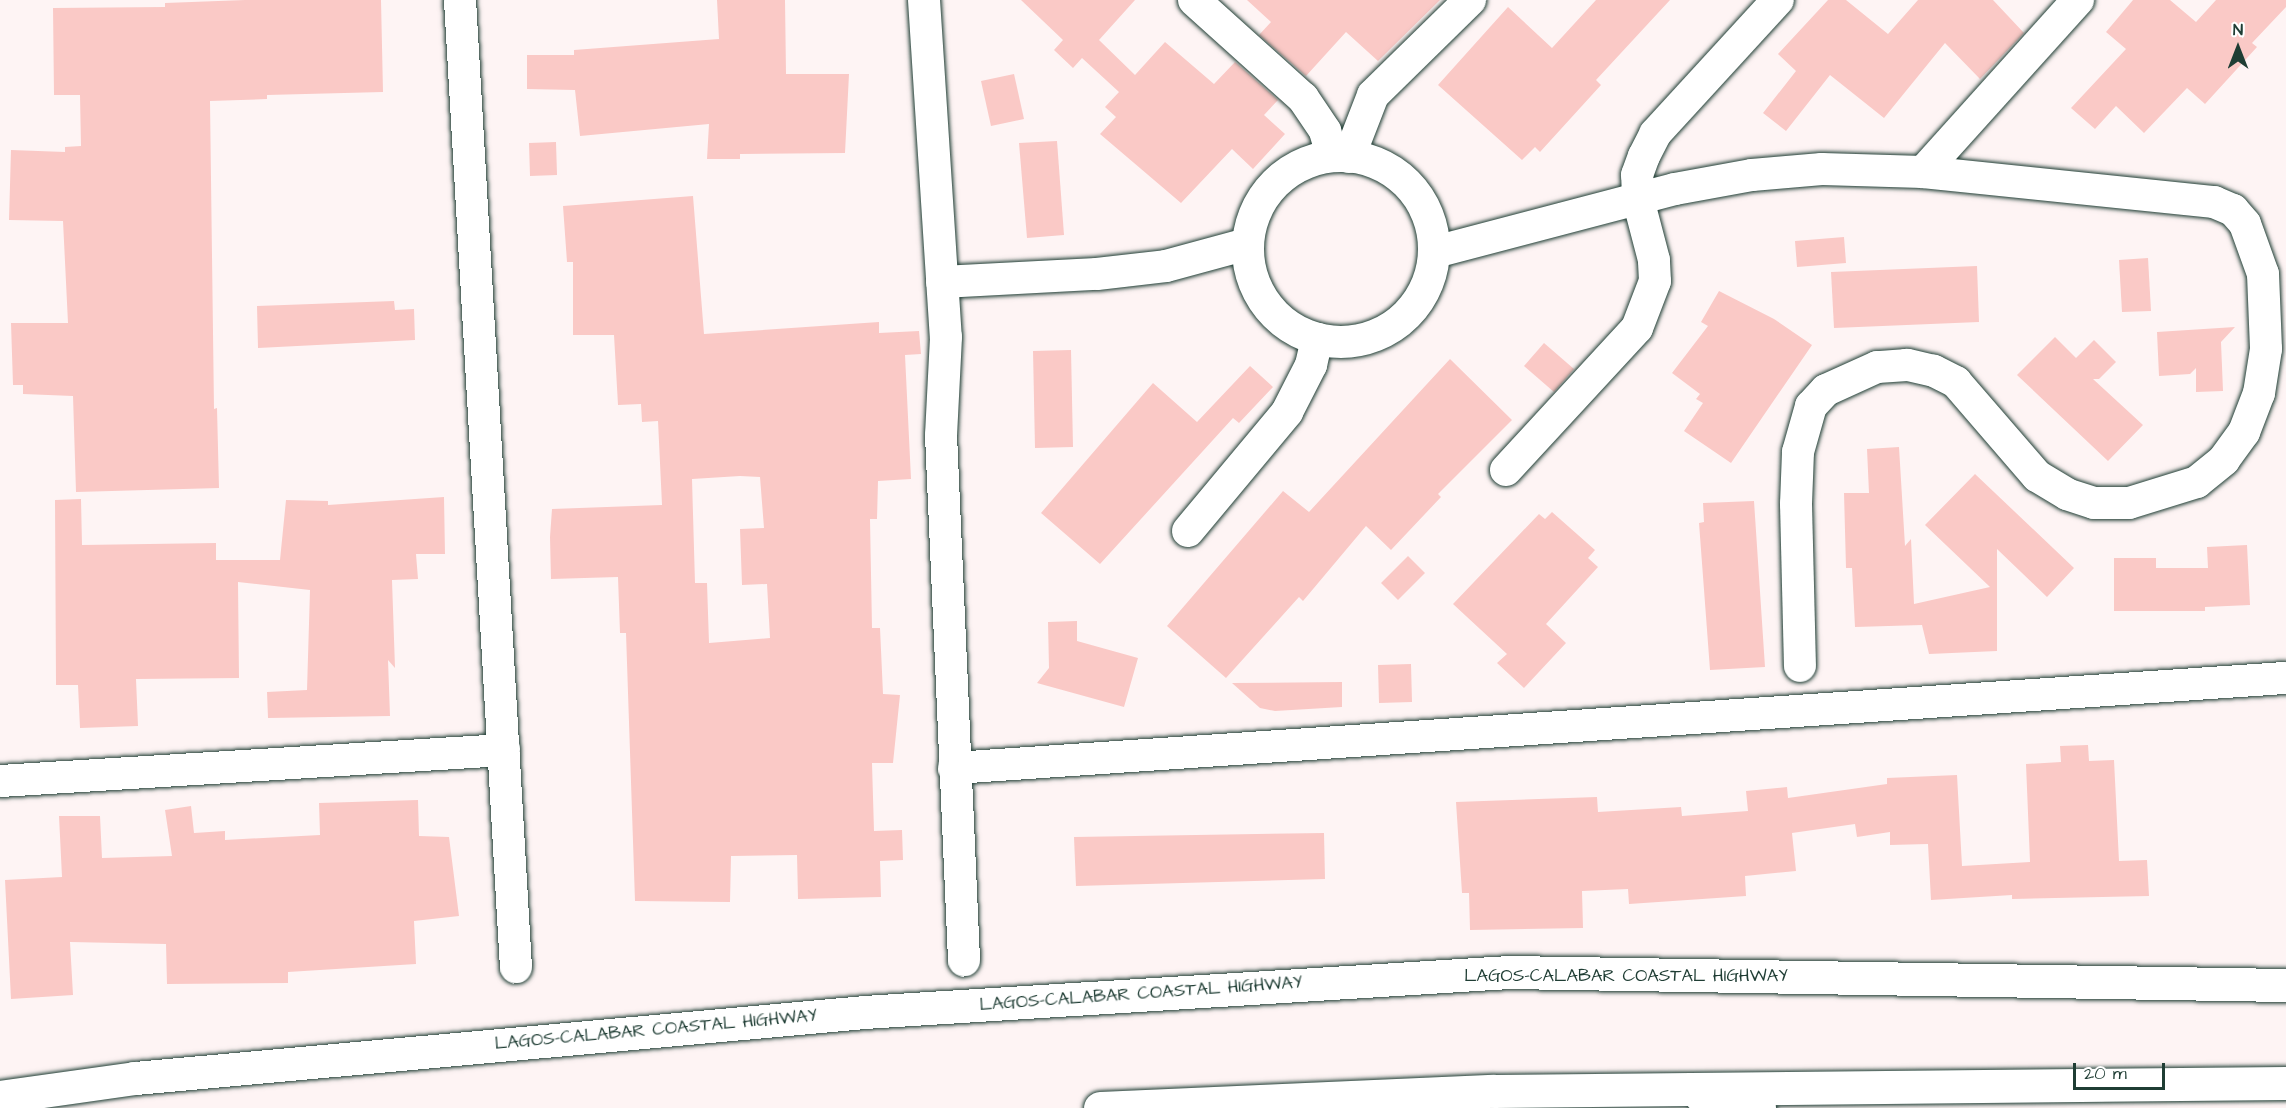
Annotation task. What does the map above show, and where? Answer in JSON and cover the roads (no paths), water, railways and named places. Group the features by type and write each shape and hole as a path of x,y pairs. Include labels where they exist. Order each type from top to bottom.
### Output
{"highway":[{"name":"LAGOS-CALABAR COASTAL HIGHWAY","path":"0,1097 135,1078 864,1011 1509,972 2286,985"},
{"path":"1100,1108 1494,1091 2286,1083"}],"street":[{"path":"460,0 516,967"},
{"path":"924,0 946,337 941,435 964,960"},
{"path":"1194,0 1303,98 1340,156"},
{"path":"1340,156 1373,95 1470,0"},
{"path":"1506,470 1637,328 1655,281 1654,260 1638,199 1637,175 1655,135 1778,0"},
{"path":"1923,172 2078,0"},
{"path":"1340,156 1364,158 1394,171 1418,194 1430,219 1435,252 1429,283 1412,311 1381,333 1349,342 1317,339 1287,325 1266,305 1252,276 1247,244 1254,213 1272,185 1301,164 1340,156"},
{"path":"1435,252 1638,199 1752,175 1822,169 1923,172 2214,202 2234,210 2245,224 2263,274 2266,350 2259,393 2244,432 2224,460 2197,482 2129,503 2094,503 2067,494 2037,476 1956,382 1934,371 1907,365 1877,367 1826,390 1811,406 1798,452 1796,504 1800,666"},
{"path":"942,282 1109,273 1166,266 1247,244"},
{"path":"1188,531 1287,411 1311,365 1317,339"},
{"path":"954,768 2286,678"},
{"path":"0,781 504,750"},
{"path":"1659,1089 1760,1108"}]}
